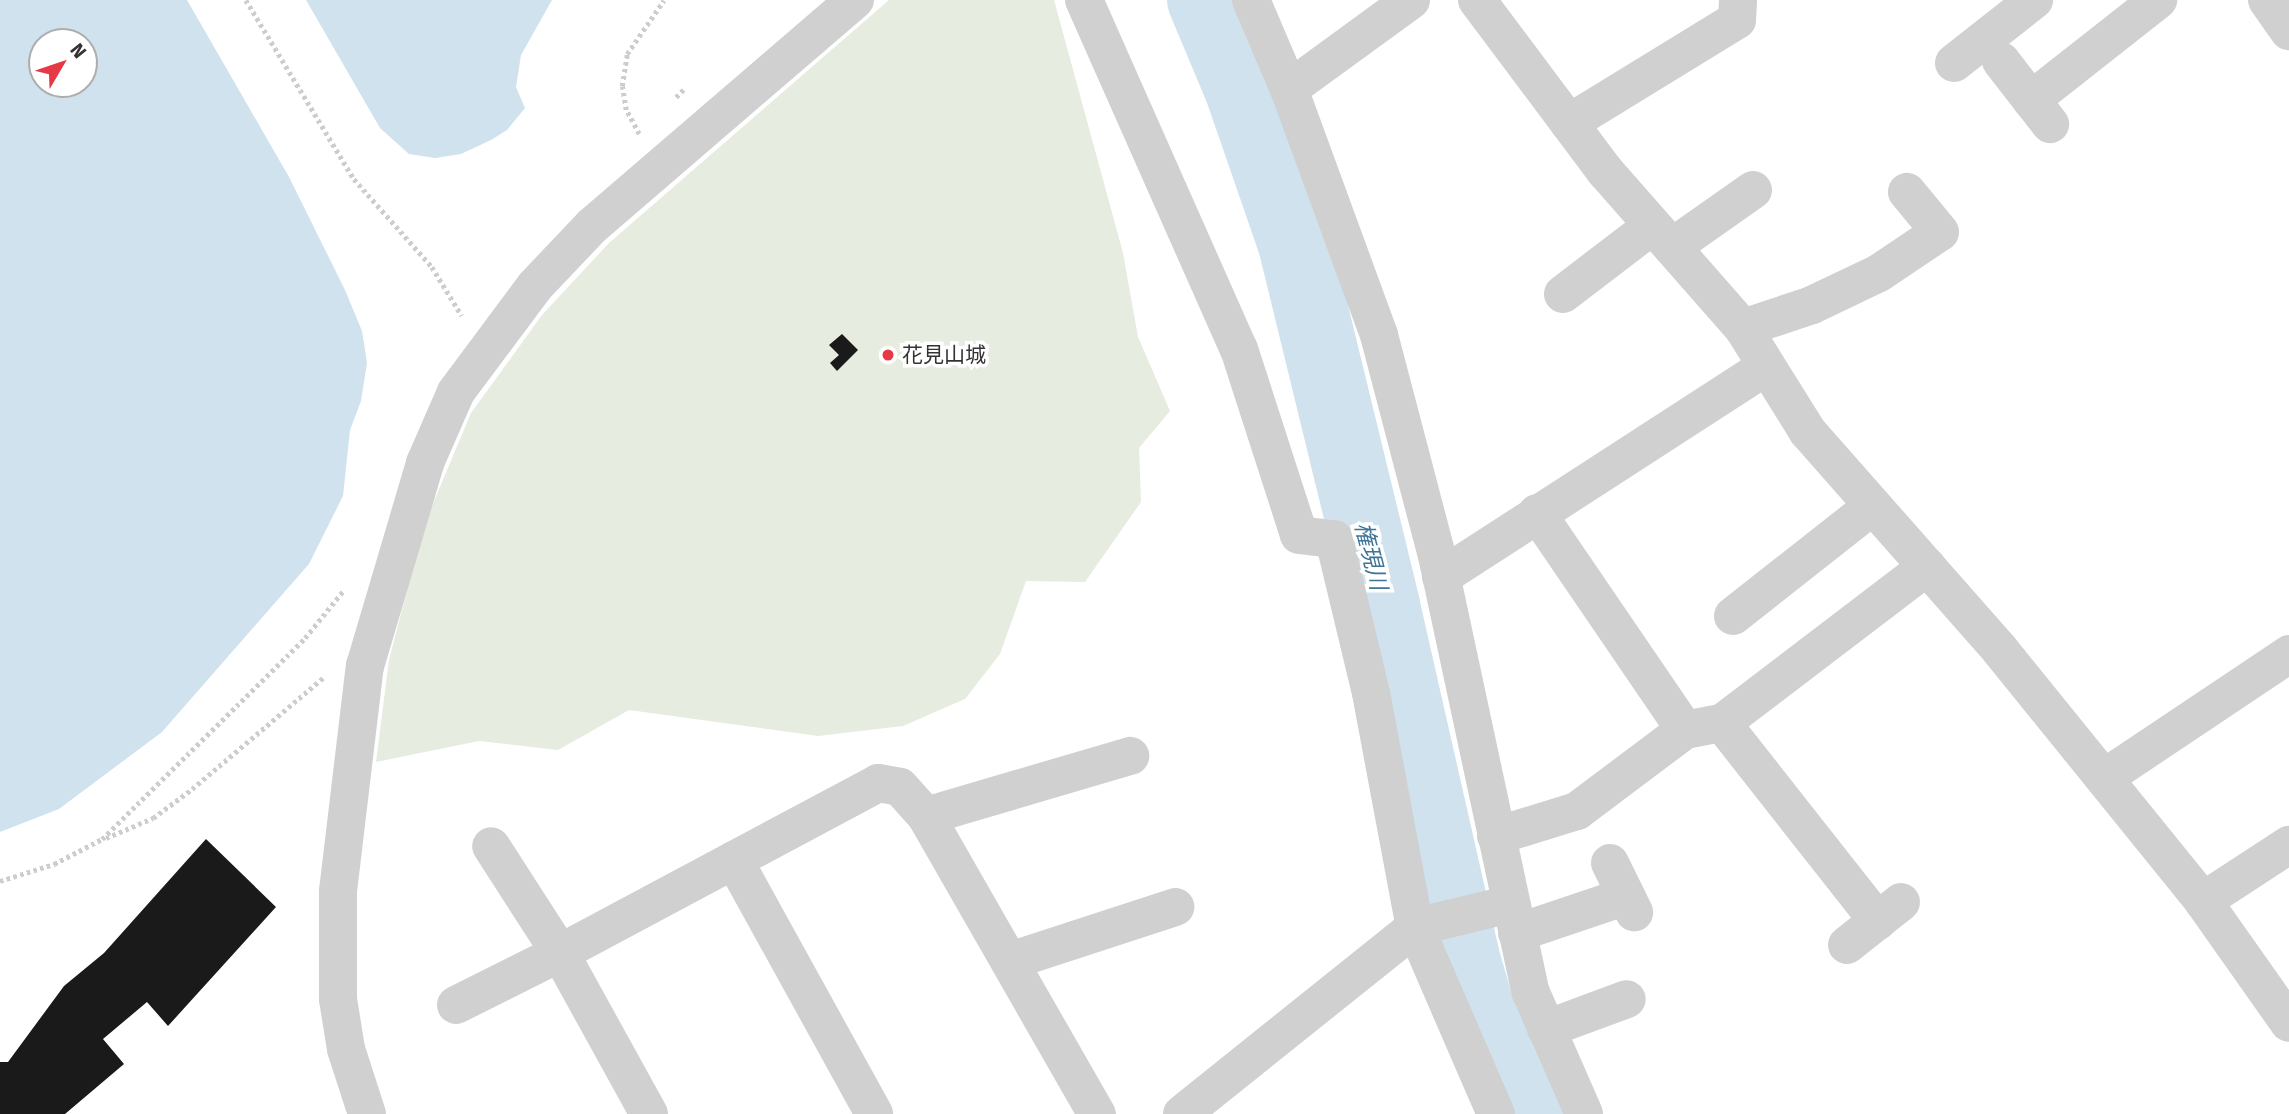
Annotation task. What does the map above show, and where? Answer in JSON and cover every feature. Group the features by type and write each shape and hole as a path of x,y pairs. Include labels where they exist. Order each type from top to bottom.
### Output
{"street":[{"path":"367,1114 346,1049 338,999 338,891 365,666 425,463 456,392 496,334 592,226 855,0"},
{"path":"1084,0 1239,349 1299,536 1334,539 1422,925 1496,1114"},
{"path":"1251,0 1289,89 1379,335 1441,577 1496,836 1506,915 1531,993 1584,1114"},
{"path":"1289,89 1410,0"},
{"path":"1477,0 1569,123 1742,328 1808,432 1927,567 2104,778 2203,901 2289,1023"},
{"path":"1569,123 1737,20 1738,0"},
{"path":"1954,63 2034,0"},
{"path":"2001,61 2040,112 2158,0"},
{"path":"2267,0 2289,31"},
{"path":"1563,294 1662,236 1753,190"},
{"path":"1742,328 1812,305 1879,273 1940,232 1907,191"},
{"path":"1441,577 1766,367"},
{"path":"1733,616 1873,506"},
{"path":"1537,513 1703,727 1889,911 1847,945"},
{"path":"1496,836 1577,811 1703,727 1927,567"},
{"path":"2104,778 2289,653"},
{"path":"926,816 1130,755"},
{"path":"456,1004 559,953 878,783 900,787 926,816 1097,1114"},
{"path":"2203,901 2289,845"},
{"path":"491,846 559,953 646,1113"},
{"path":"734,860 874,1114"},
{"path":"1182,1114 1422,925 1506,915 1623,891"},
{"path":"1010,961 1175,907"},
{"path":"1546,1029 1627,999"}],"path":[{"path":"246,0 354,179 432,267 466,323 473,314"},
{"path":"640,136 624,98 627,54 664,0"},
{"path":"670,103 685,88"},
{"path":"631,146 648,128"},
{"path":"102,839 305,638 348,581"},
{"path":"0,881 54,864 102,839 153,818 183,796 305,689 342,670 365,666"}],"shaded area":[{"path":"889,0 1054,0 1123,253 1138,337 1170,411 1139,448 1141,502 1085,582 1026,581 1000,654 965,699 903,726 818,736 629,710 558,750 479,741 376,762 389,660 424,525 471,413 542,315 609,243"}],"water":[{"path":"0,0 187,0 289,177 345,290 362,331 367,363 361,401 350,430 343,496 309,564 162,732 59,809 0,832"},
{"path":"306,0 552,0 521,55 516,87 525,108 507,130 491,140 461,154 435,158 409,154 380,128"}],"building":[{"path":"842,334 858,350 837,371 830,363 839,355 829,345"},
{"path":"206,839 276,907 168,1026 147,1002 103,1039 124,1064 65,1114 0,1114 0,1062 8,1062 64,986 104,953"}],"waterway":[{"name":"権現川","path":"1204,0 1241,88 1295,244 1383,606 1462,955 1480,1017 1528,1114"}],"place":[{"name":"花見山城","path":"888,355"}]}
